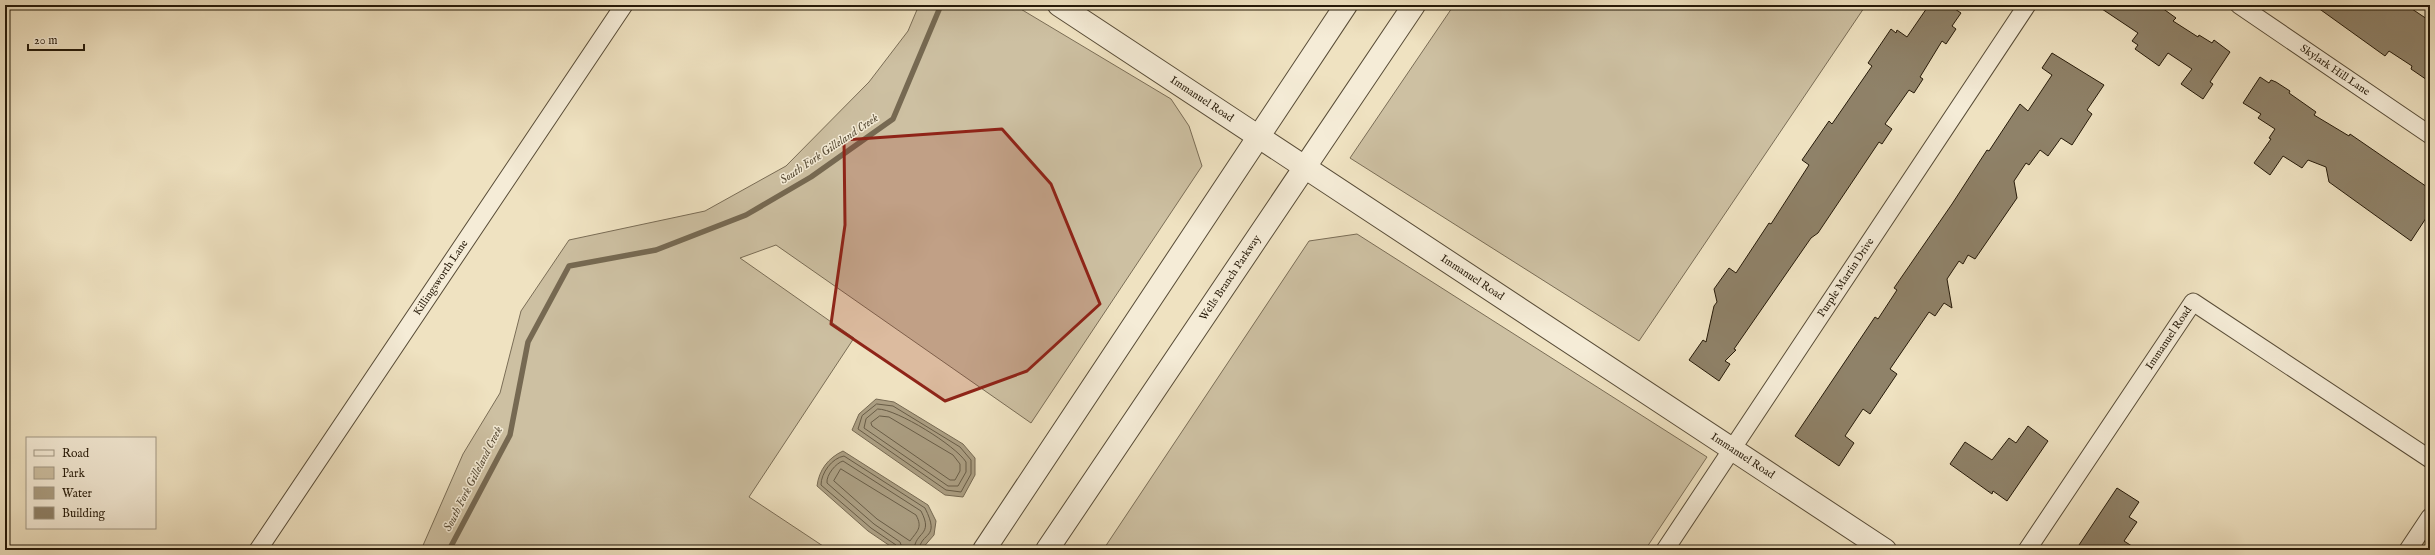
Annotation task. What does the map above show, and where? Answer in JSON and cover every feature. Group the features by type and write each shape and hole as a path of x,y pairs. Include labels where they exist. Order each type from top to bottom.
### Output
{"street":[{"name":"Killingsworth Lane","path":"258,550 624,5"},
{"name":"Immanuel Road","path":"1059,5 1733,448 1885,550"},
{"path":"984,550 1346,5"},
{"name":"Wells Branch Parkway","path":"1046,550 1414,5"},
{"name":"Purple Martin Drive","path":"1665,550 2027,5"},
{"name":"Skylark Hill Lane","path":"2240,5 2430,135"},
{"name":"Immanuel Road","path":"2027,550 2193,302 2430,459"},
{"path":"2408,550 2430,517"}],"highlighted area":[{"path":"1002,129 1051,184 1100,304 1027,371 945,401 831,324 845,225 844,140"}],"green space":[{"path":"919,5 1014,5 1171,99 1189,126 1202,166 1031,423 776,245 740,258 854,338 749,497 829,550 421,550 463,454 500,393 521,311 569,240 705,211 786,166 869,82 908,31"},
{"path":"1454,5 1866,5 1639,341 1350,158"},
{"path":"1357,234 1707,457 1645,550 1103,550 1309,241"}],"water":[{"path":"876,399 894,402 963,444 975,458 975,475 963,497 945,495 852,430 859,414"},
{"path":"843,451 928,505 936,521 934,535 921,550 896,550 868,531 817,486 818,480 825,465 833,457"}],"building":[{"path":"1929,5 1949,5 1961,13 1952,26 1956,29 1946,44 1942,41 1920,77 1923,79 1914,93 1909,90 1885,124 1892,129 1882,144 1879,142 1818,233 1811,238 1734,349 1736,350 1725,361 1730,364 1719,381 1689,360 1703,340 1706,342 1714,306 1717,302 1714,289 1729,268 1736,273 1769,223 1771,224 1809,165 1802,160 1829,121 1832,124 1872,66 1868,63 1891,29 1896,33 1897,30 1907,37"},
{"path":"2096,5 2158,5 2176,18 2173,21 2198,37 2199,35 2212,43 2214,40 2230,52 2210,82 2213,84 2203,99 2181,84 2192,69 2168,53 2159,66 2135,49 2138,45 2132,41 2138,33"},
{"path":"2314,5 2406,5 2430,21 2430,82 2411,69 2412,66 2389,51 2385,56"},
{"path":"2052,53 2104,85 2087,110 2092,114 2072,145 2061,138 2048,156 2040,150 2029,165 2026,163 2014,181 2017,198 1975,259 1968,255 1963,264 1959,261 1947,279 1952,308 1944,303 1935,316 1929,312 1890,369 1897,374 1870,414 1863,409 1845,436 1854,443 1839,466 1795,436 1875,317 1878,319 1897,290 1894,288 1987,150 1989,151 2020,104 2028,111 2052,75 2042,68"},
{"path":"2260,77 2269,83 2271,80 2276,82 2290,91 2289,93 2316,112 2314,115 2349,136 2350,134 2430,189 2430,212 2411,241 2329,182 2326,167 2308,160 2302,168 2283,156 2270,175 2254,163 2271,139 2269,138 2275,129 2258,118 2261,114 2243,103"},
{"path":"2028,426 2048,441 2007,501 1993,491 1992,494 1950,464 1965,442 1992,460 2009,438 2016,443"},
{"path":"2117,488 2139,502 2129,517 2137,522 2124,541 2138,550 2087,550 2079,545"}],"waterway":[{"name":"South Fork Gilleland Creek","path":"449,550 510,435 528,342 569,266 656,250 746,215 811,177 893,119 941,5"}]}
